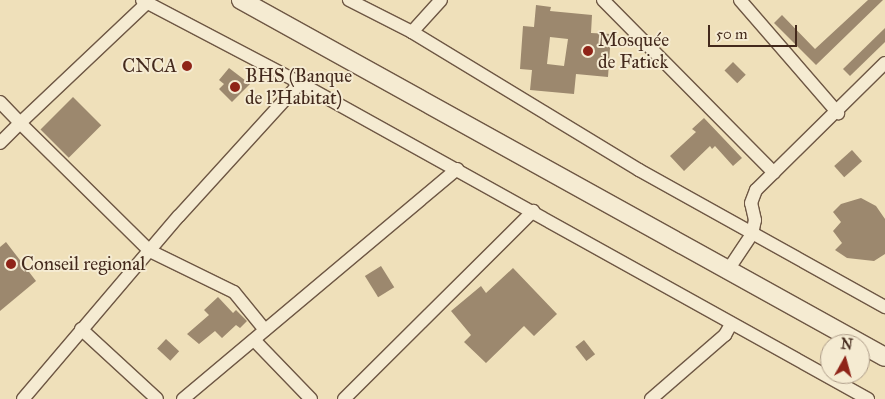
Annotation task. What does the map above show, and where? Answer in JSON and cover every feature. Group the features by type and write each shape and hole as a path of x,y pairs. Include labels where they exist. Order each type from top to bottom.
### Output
{"street":[{"path":"241,0 885,357"},
{"path":"349,0 412,32 752,234 885,307"},
{"path":"412,32 441,0"},
{"path":"603,0 774,173"},
{"path":"740,0 838,113"},
{"path":"0,143 144,2 300,83 457,169 868,399"},
{"path":"728,270 752,234 755,220 751,203 756,190 838,113 885,64"},
{"path":"24,399 81,329 300,83"},
{"path":"0,102 150,251 234,292 265,330"},
{"path":"183,399 457,169"},
{"path":"344,399 533,211"},
{"path":"651,399 724,335 731,324"},
{"path":"81,329 157,399"},
{"path":"254,340 311,399"}],"building":[{"path":"868,0 883,0 816,65 774,23 782,15 815,49"},
{"name":"Mosquée de Fatick","path":"536,5 551,7 550,11 592,15 591,33 611,34 608,77 576,74 574,94 530,90 532,70 520,69 523,26 534,27","holes":["550,37 568,39 564,66 547,64"]},
{"path":"885,28 885,42 850,76 843,69"},
{"path":"733,62 746,75 737,83 725,70"},
{"name":"BHS (Banque de l'Habitat)","path":"229,68 250,84 232,102 219,89 224,84 219,80"},
{"path":"73,97 101,125 69,158 40,130"},
{"path":"704,118 742,158 733,166 715,146 712,149 710,146 684,171 670,156 696,132 692,129"},
{"path":"852,150 862,161 844,177 834,166"},
{"path":"861,198 876,206 885,219 885,254 874,261 847,258 835,250 842,243 833,231 841,222 833,212 841,204"},
{"name":"Conseil regional","path":"6,242 36,281 0,311 0,247"},
{"path":"381,266 394,287 378,297 365,276"},
{"path":"513,268 557,314 534,336 524,326 486,363 464,342 471,335 451,311 481,286 486,293"},
{"path":"218,297 233,313 236,310 247,321 240,328 236,325 222,338 215,331 199,344 187,334 209,315 204,310"},
{"path":"166,339 179,351 170,361 157,349"},
{"path":"584,340 595,354 586,361 575,347"}],"place":[{"name":"Mosquée de Fatick","path":"588,51"},
{"name":"CNCA","path":"187,66"},
{"name":"BHS (Banque de l'Habitat)","path":"235,87"},
{"name":"Conseil regional","path":"11,264"}]}
